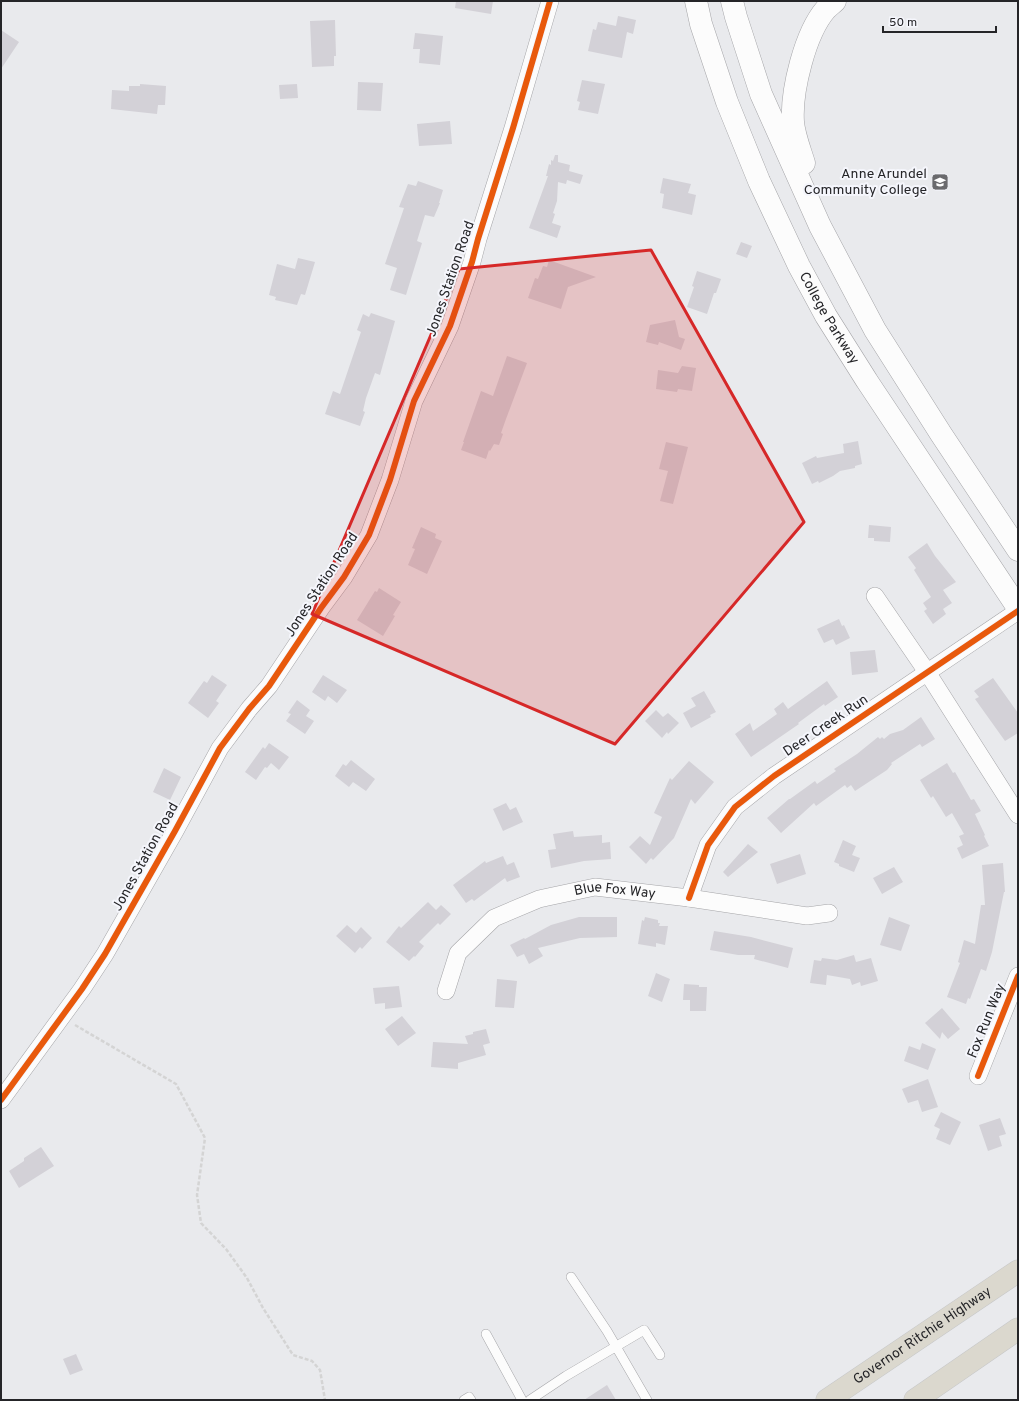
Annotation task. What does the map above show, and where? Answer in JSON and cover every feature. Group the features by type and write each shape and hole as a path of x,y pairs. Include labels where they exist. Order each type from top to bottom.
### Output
{"highway":[{"name":"Governor Ritchie Highway","path":"827,1400 1018,1271"},
{"path":"915,1400 1018,1329"}],"main road":[{"path":"691,1 701,24"},
{"name":"College Parkway","path":"696,1 701,24 726,102 759,182 799,266 826,316 867,381 1018,608"},
{"path":"732,1 761,94 820,226 875,330 941,434 1018,550"},
{"path":"820,226 793,123 793,98 801,62 810,36 826,9 835,1"}],"street":[{"name":"Jones Station Road","path":"1,1100 82,989 105,954 220,748 269,686 321,608 344,577 369,535 390,480 414,401 450,326 472,262 550,1"},
{"path":"876,596 927,672 1018,815"},
{"name":"Deer Creek Run","path":"689,898 708,845 735,807 774,776 1018,611"},
{"name":"Blue Fox Way","path":"446,991 458,952 494,918 539,899 595,887 689,898 807,916 829,913"},
{"name":"Fox Run Way","path":"978,1076 1018,976"}],"lane":[{"path":"571,1277 616,1346 647,1400"},
{"path":"530,1400 566,1376 644,1330 660,1355"},
{"path":"486,1334 522,1400"},
{"path":"464,1400 469,1397 471,1400"}],"path":[{"path":"62,1017 176,1084 205,1138 197,1195 201,1222 226,1249 247,1278 266,1313 293,1355 312,1361 320,1370 325,1400"}],"highlighted area":[{"path":"651,250 804,522 615,744 312,614 459,269"}],"building":[{"path":"456,1 493,1 491,14 455,8"},
{"path":"618,16 636,20 633,34 627,32 622,58 588,51 593,29 596,30 598,22 616,26"},
{"path":"335,20 336,56 334,56 334,66 312,67 310,21"},
{"path":"1,30 19,42 1,69"},
{"path":"415,33 443,36 440,65 419,63 420,49 413,49"},
{"path":"582,80 605,84 598,114 578,110 580,102 577,101"},
{"path":"358,82 383,83 381,111 357,110"},
{"path":"140,84 166,86 165,105 158,105 157,114 111,109 112,90 129,91 129,86 140,86"},
{"path":"297,84 298,98 280,99 279,85"},
{"path":"450,121 452,144 419,146 417,124"},
{"path":"555,155 558,155 558,162 570,165 569,171 583,175 580,184 567,180 566,184 558,182 557,201 553,213 555,214 552,223 561,226 557,238 529,228 548,176 546,176 549,164 551,165 551,160 553,161"},
{"path":"663,178 691,184 688,193 696,195 692,215 662,208 664,194 660,193"},
{"path":"418,181 443,190 440,203 434,217 425,215 417,241 422,243 406,295 390,290 397,268 385,264 404,208 399,207 408,184 416,186"},
{"path":"741,242 752,246 747,258 736,254"},
{"path":"298,258 315,262 305,295 301,294 297,305 275,300 276,297 269,295 277,264 295,269"},
{"path":"549,260 596,277 568,287 561,309 528,298 535,278 538,279 543,266 547,267"},
{"path":"697,271 721,279 716,293 714,293 707,314 687,307 694,287 692,286"},
{"path":"371,313 395,321 380,375 375,373 366,398 363,411 365,412 360,426 325,414 333,391 340,394 361,332 357,330 363,314 369,317"},
{"path":"675,320 679,337 685,339 681,350 659,342 658,345 646,342 650,325"},
{"path":"507,356 527,363 501,433 503,434 499,445 494,444 490,451 489,450 486,459 461,450 481,391 493,396"},
{"path":"682,366 696,368 692,391 678,389 677,392 656,389 658,370 678,373"},
{"path":"858,441 862,464 855,466 855,468 840,471 819,483 818,481 812,484 802,463 816,456 817,458 844,453 843,444"},
{"path":"666,442 688,447 673,504 660,501 668,471 659,469"},
{"path":"869,525 891,527 890,542 874,541 874,538 868,538"},
{"path":"421,527 436,534 435,538 442,541 427,574 408,565 415,549 412,548"},
{"path":"927,543 935,556 956,582 943,590 952,603 943,609 946,614 933,624 924,611 927,609 923,603 931,597 914,570 916,568 908,557"},
{"path":"379,588 401,602 393,615 395,616 383,636 357,620 375,591 377,592"},
{"path":"839,619 842,626 844,625 850,638 836,645 833,639 824,643 817,629"},
{"path":"875,650 878,672 852,675 850,652"},
{"path":"212,675 227,685 216,701 219,703 208,718 188,703 204,681 207,683"},
{"path":"323,675 347,690 337,703 328,696 325,701 312,692"},
{"path":"993,678 1018,713 1018,733 1005,741 975,699 979,697 974,691"},
{"path":"827,681 838,697 825,706 824,704 798,723 799,724 751,757 735,734 750,723 753,731 777,714 774,709 783,702 788,709"},
{"path":"704,691 716,712 710,715 711,717 691,728 683,713 696,706 691,698"},
{"path":"297,700 310,710 306,716 314,721 305,734 286,721 291,714 288,713"},
{"path":"656,710 663,717 668,713 679,723 662,738 645,721"},
{"path":"921,717 935,739 922,747 920,744 891,763 892,764 887,770 855,791 851,785 847,788 845,785 816,806 814,803 781,833 767,818 789,799 815,781 817,784 836,771 834,769 857,754 878,737 880,739 882,737 884,739 890,734 903,730"},
{"path":"269,743 289,757 279,770 271,763 267,768 265,767 256,780 245,772 263,747 265,749"},
{"path":"351,760 375,779 366,791 353,782 349,787 335,776 343,764 346,766"},
{"path":"689,761 714,782 695,804 691,799 674,838 653,860 651,858 646,864 629,847 640,836 650,845 662,817 654,813 670,778 672,780"},
{"path":"947,763 953,773 955,772 971,800 974,799 981,811 975,814 989,846 962,859 957,848 963,845 959,836 964,834 952,813 946,817 933,796 931,798 920,780"},
{"path":"164,768 181,777 170,800 153,792"},
{"path":"506,803 510,810 516,807 523,822 503,831 493,809"},
{"path":"573,831 574,837 602,835 602,843 610,842 611,859 584,861 551,868 548,850 556,849 553,834"},
{"path":"843,840 856,846 852,855 860,858 854,872 839,866 839,864 834,862"},
{"path":"748,844 758,852 728,877 723,872"},
{"path":"800,854 806,874 777,884 770,864"},
{"path":"503,856 507,865 514,862 520,877 507,882 505,878 474,901 472,899 466,903 453,885 485,861 486,863"},
{"path":"1003,863 1005,892 992,952 986,971 981,969 970,999 968,998 966,1004 947,997 960,963 958,962 964,940 975,944 981,905 985,905 982,865"},
{"path":"894,867 903,882 882,894 873,878"},
{"path":"428,902 436,910 441,905 451,914 440,925 438,923 419,942 424,946 415,957 414,956 409,961 386,942 399,926 401,928"},
{"path":"579,917 617,917 617,937 580,938 538,948 543,956 529,964 524,954 517,957 510,945 551,925"},
{"path":"645,917 658,920 658,923 660,923 659,926 668,926 665,945 656,943 656,947 638,944 642,920 644,921"},
{"path":"889,917 910,925 901,951 880,945"},
{"path":"347,925 356,933 361,927 372,938 362,949 360,947 355,953 336,936"},
{"path":"714,931 751,937 793,948 788,968 754,959 755,955 738,955 710,950"},
{"path":"854,955 856,962 871,958 878,981 861,986 860,982 852,985 850,979 827,975 826,985 810,983 814,960 821,961 822,958 837,960"},
{"path":"656,973 670,979 662,1002 648,996"},
{"path":"497,979 517,981 514,1008 495,1007"},
{"path":"684,984 707,987 706,1011 690,1011 690,1000 683,1000"},
{"path":"399,986 402,1007 385,1009 385,1003 375,1004 373,988"},
{"path":"942,1008 960,1029 948,1039 942,1032 940,1039 925,1023"},
{"path":"402,1016 416,1033 398,1046 385,1029"},
{"path":"486,1029 490,1043 483,1045 486,1055 458,1063 458,1069 431,1067 433,1042 468,1044 465,1036 473,1034 473,1032"},
{"path":"922,1043 936,1049 928,1070 904,1061 909,1046 920,1050"},
{"path":"928,1079 938,1107 922,1112 918,1100 908,1103 902,1089"},
{"path":"941,1112 961,1122 950,1145 936,1139 940,1129 934,1126"},
{"path":"1000,1118 1006,1134 999,1136 1002,1146 988,1151 979,1125"},
{"path":"41,1147 54,1166 19,1188 9,1171 24,1161 24,1158"},
{"path":"76,1354 83,1370 70,1375 63,1359"},
{"path":"607,1385 616,1400 584,1400"}],"cycle path":[{"path":"1,1100 82,989 105,954 220,748 249,709 269,686 321,608 344,577 369,535 390,480 414,401 450,326 472,262 550,1"},
{"path":"689,898 708,845 735,807 774,776 1018,611"},
{"path":"978,1076 1018,976"}],"place":[{"name":"Anne Arundel Community College","path":"940,182"}]}
